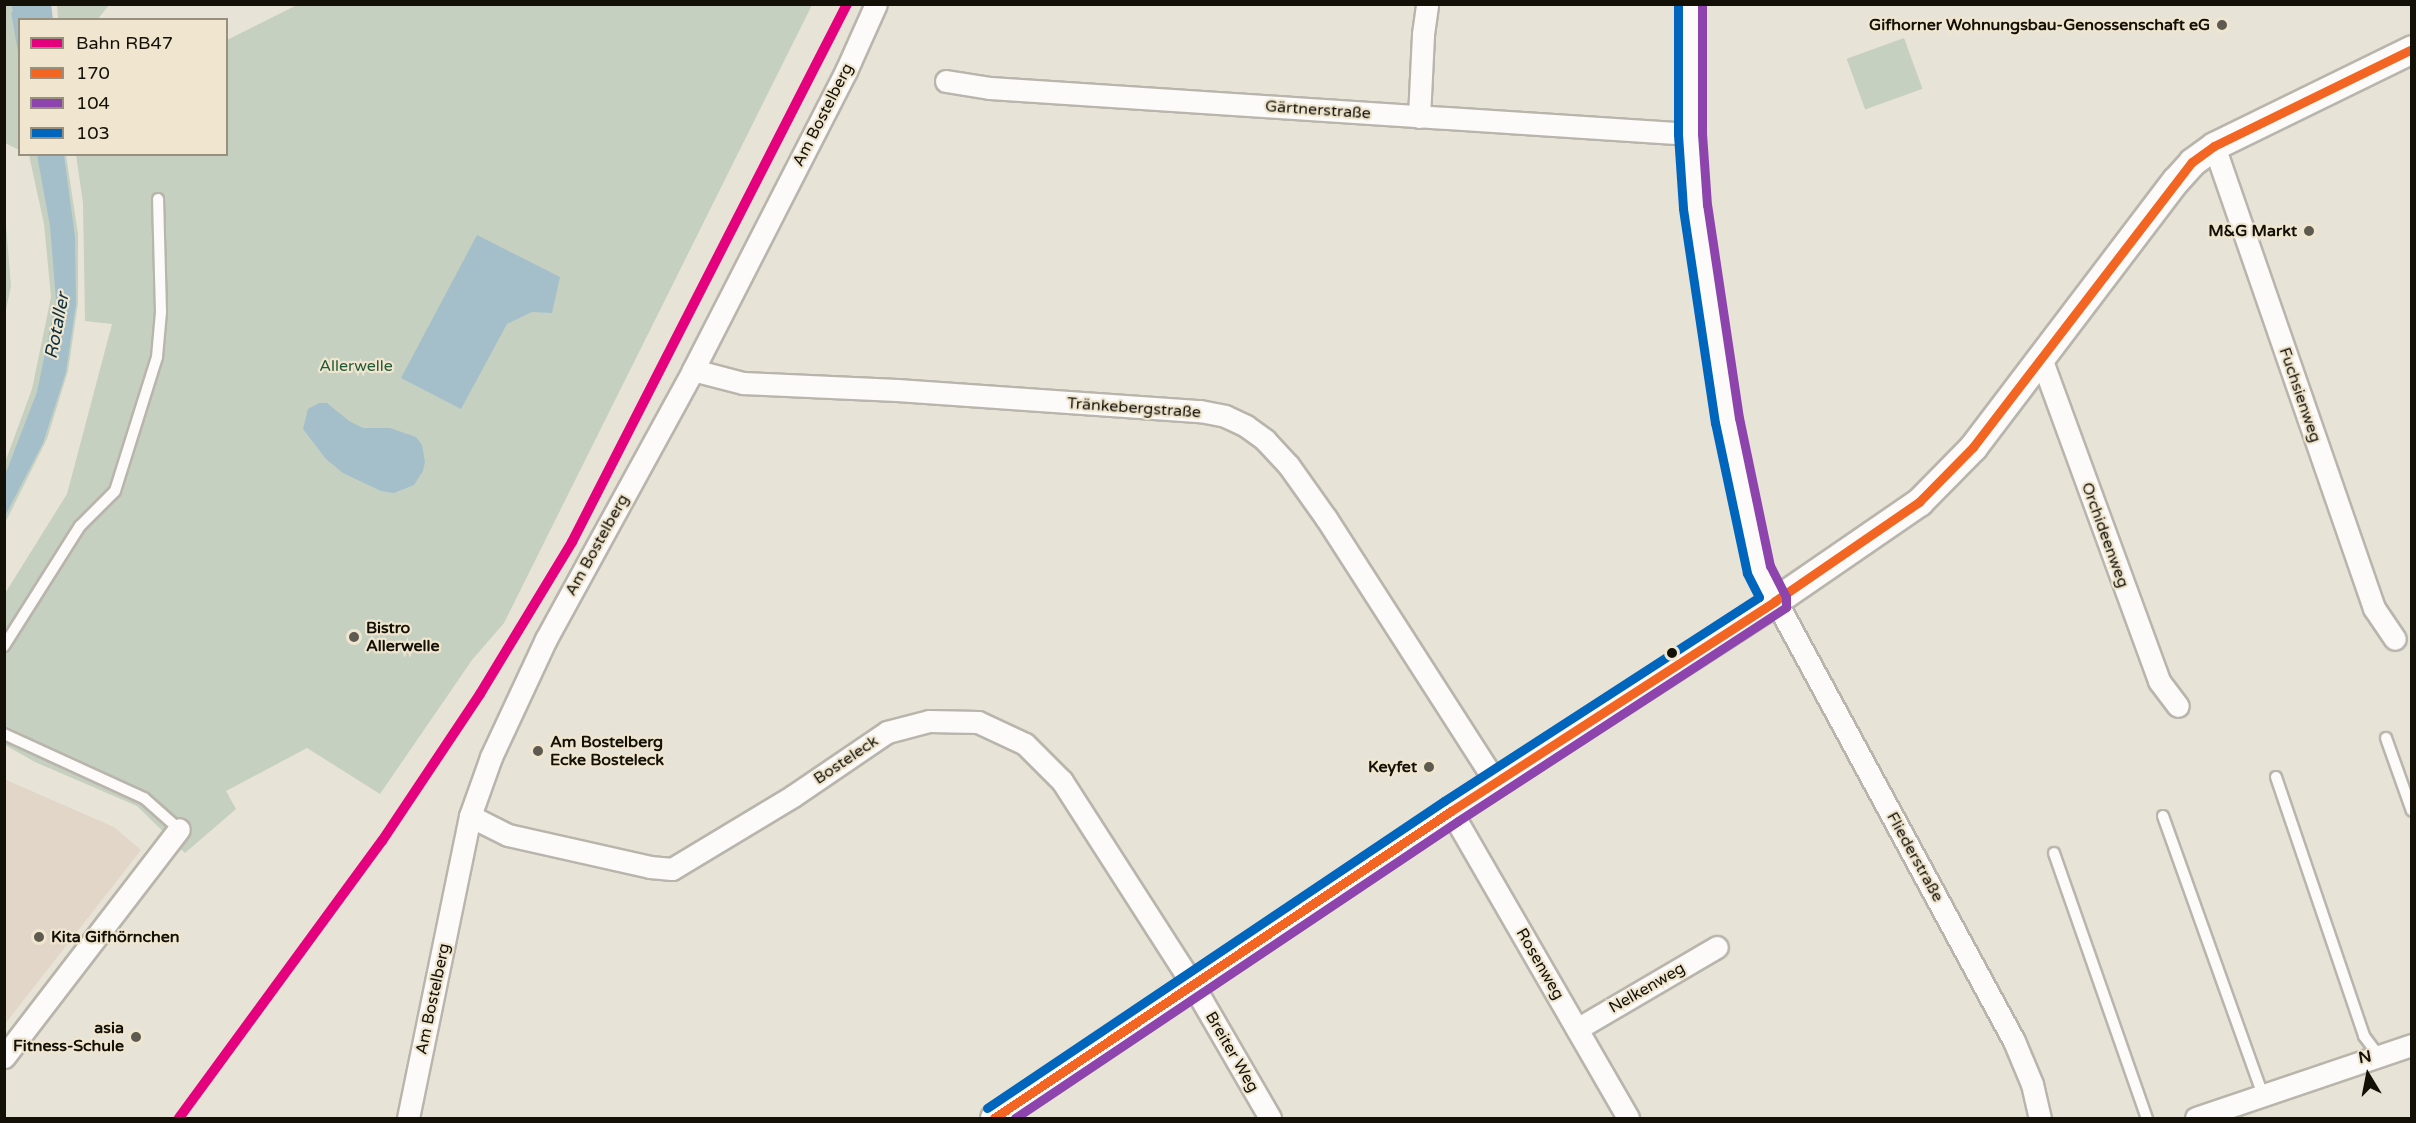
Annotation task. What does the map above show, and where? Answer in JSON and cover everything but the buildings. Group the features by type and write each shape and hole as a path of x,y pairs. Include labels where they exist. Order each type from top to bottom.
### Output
{"street":[{"name":"Am Bostelberg","path":"408,1119 470,816 491,757 546,639 693,370 846,71 876,4"},
{"path":"1419,117 1423,34 1427,4"},
{"name":"Fliederstraße","path":"1690,4 1690,134 1695,206 1727,420 1759,570 2014,1041 2032,1084 2040,1119"},
{"path":"994,1119 1451,811 1775,601 1919,502 1973,447 2176,180 2193,162 2214,146 2412,49"},
{"name":"Gärtnerstraße","path":"946,81 990,88 1690,134"},
{"name":"Fuchsienweg","path":"2214,146 2374,608 2395,639"},
{"name":"Orchideenweg","path":"2041,358 2159,681 2178,706"},
{"name":"Tränkebergstraße","path":"693,370 743,383 897,390 1200,411 1225,416 1246,426 1265,440 1289,466 1320,510 1496,783"},
{"name":"Bosteleck","path":"470,816 508,835 650,867 672,869 793,796 887,732 929,721 978,722 1025,744 1062,781 1193,985"},
{"name":"Rosenweg","path":"1451,811 1628,1119"},
{"path":"4,1057 179,829"},
{"name":"Nelkenweg","path":"1577,1029 1717,947"},
{"name":"Breiter Weg","path":"1193,985 1270,1119"},
{"path":"2196,1119 2412,1045"}],"lane":[{"path":"4,646 80,526 115,491 157,357 161,312 158,199"},
{"path":"4,734 144,798 179,829"},
{"path":"2386,738 2412,811"},
{"path":"2276,777 2364,1036 2379,1056"},
{"path":"2163,816 2263,1096"},
{"path":"2054,854 2147,1119"}],"shaded area":[{"name":"Kita Gifhörnchen","path":"4,779 114,827 141,850 5,1024"}],"green space":[{"path":"57,4 109,5 99,18 58,18"},
{"path":"5,5 43,5 45,18 18,18 18,150 5,143"},
{"name":"Allerwelle","path":"297,5 812,5 504,623 472,660 380,794 307,748 226,791 236,809 185,853 137,806 35,762 5,745 4,595 67,494 112,324 85,321 83,203 76,156 228,156 228,40"},
{"path":"1904,38 1922,89 1865,110 1847,59"},
{"path":"29,156 66,156 78,234 78,303 68,371 47,439 5,523 4,465 32,389 51,297 44,224"},
{"path":"5,213 11,286 4,315"}],"water":[{"path":"45,6 47,18 18,18 18,52 11,12"},
{"path":"37,156 64,156 75,237 76,304 66,372 43,443 5,516 5,475 37,392 56,300 50,226"},
{"path":"477,235 560,277 552,313 532,312 507,324 461,409 401,378"},
{"path":"319,403 327,403 349,421 363,428 390,428 416,437 422,445 425,462 423,471 414,485 394,493 381,491 343,473 326,459 303,429 308,409"}],"waterway":[{"name":"Rotaller","path":"31,4 33,18"}],"rail line":[{"name":"RB47","path":"179,1118 382,841 480,694 572,542 847,4"}],"transit line":[{"name":"103","path":"987,1108 1444,801 1759,597 1747,573 1715,423 1683,208 1678,134 1678,4"},
{"name":"104","path":"1015,1118 1458,821 1786,607 1786,597 1770,566 1739,418 1707,205 1702,134 1702,4"},
{"name":"170","path":"994,1118 1451,811 1775,601 1919,502 1973,447 2192,162 2214,146 2412,49"}],"place":[{"name":"Gifhorner Wohnungsbau-Genossenschaft eG","path":"2222,25"},
{"name":"M&G Markt","path":"2309,231"},
{"name":"Bistro Allerwelle","path":"354,637"},
{"name":"Am Bostelberg Ecke Bosteleck","path":"538,751"},
{"name":"Keyfet","path":"1429,767"},
{"name":"Kita Gifhörnchen","path":"39,937"},
{"name":"asia Fitness-Schule","path":"136,1037"}]}
